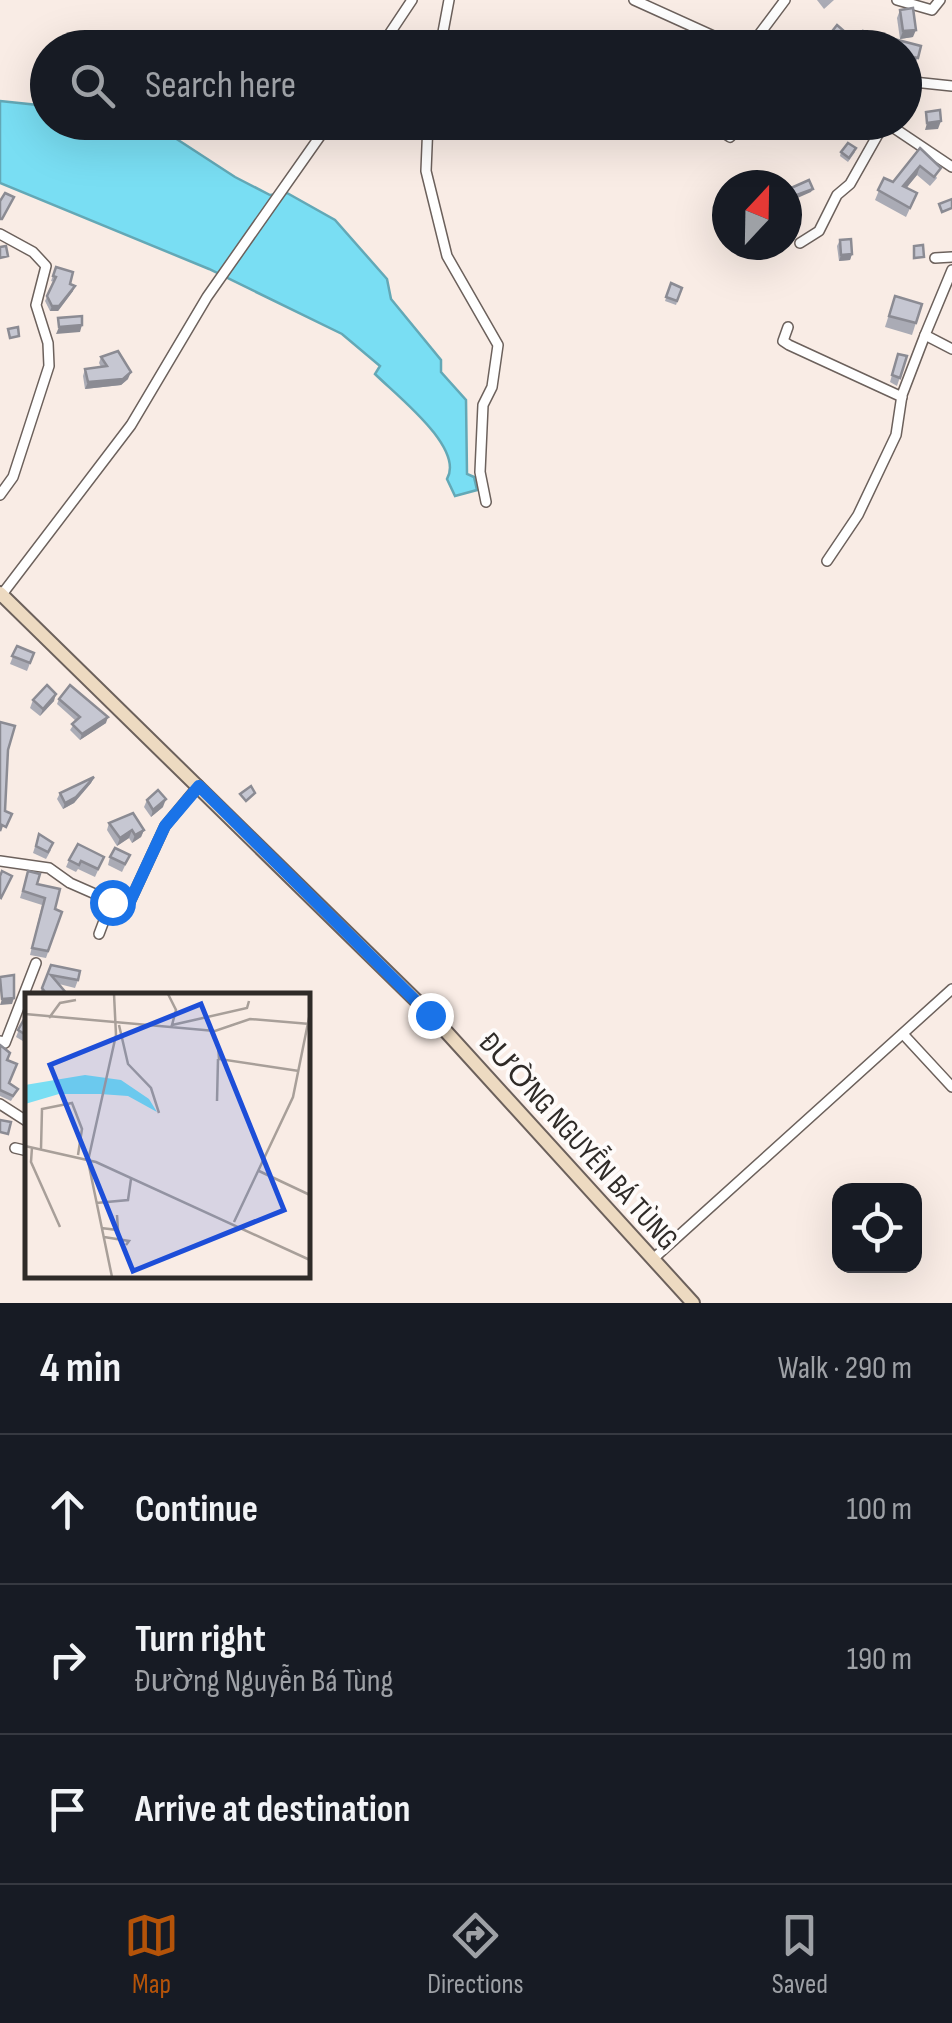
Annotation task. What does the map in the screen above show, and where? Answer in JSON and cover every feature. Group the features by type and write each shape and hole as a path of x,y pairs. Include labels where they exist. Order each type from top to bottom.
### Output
{"main road":[{"name":"ĐƯỜNG NGUYỄN BÁ TÙNG","path":"0,595 202,788 430,1015 693,1303"}],"street":[{"path":"392,30 412,0"},
{"path":"443,30 448,0"},
{"path":"634,0 700,30"},
{"path":"762,30 785,0"},
{"path":"897,0 932,10 940,0"},
{"path":"922,84 952,86"},
{"path":"0,595 131,425 207,297 318,140"},
{"path":"427,140 426,167 447,256 498,345 492,386 482,405 480,472 486,502"},
{"path":"802,242 817,234 837,195 850,184 875,140"},
{"path":"911,140 952,168"},
{"path":"0,234 33,252 46,266 36,305 49,354 36,416 13,477 0,495"},
{"path":"935,258 952,257"},
{"path":"827,561 858,515 896,435 902,397 952,270"},
{"path":"788,327 783,341 789,345 902,397"},
{"path":"925,335 952,349"},
{"path":"0,860 49,868 127,908 165,826 202,788"},
{"path":"99,934 112,902"},
{"path":"0,1041 5,1043 36,963"},
{"path":"653,1259 952,989"},
{"path":"903,1034 952,1087"},
{"path":"0,1104 25,1120"},
{"path":"15,1148 25,1150"}],"water":[{"path":"0,101 30,104 30,140 178,140 270,195 287,193 335,220 387,279 391,299 441,360 441,372 466,400 467,474 474,477 477,490 455,496 447,479 450,466 446,452 438,438 375,374 380,366 342,334 209,269 0,183"}],"building":[{"path":"913,8 916,30 903,30 900,10"},
{"path":"940,110 941,121 927,123 926,112"},
{"path":"848,143 856,148 849,158 841,152"},
{"path":"920,148 941,168 934,177 920,166 903,186 917,193 910,208 878,190 884,178 893,182"},
{"path":"809,180 813,189 802,193 802,183"},
{"path":"5,193 14,197 0,219 0,201"},
{"path":"952,199 952,208 942,212 939,204"},
{"path":"851,239 852,254 841,255 840,240"},
{"path":"923,245 924,257 914,258 914,246"},
{"path":"6,246 8,256 0,258 0,247"},
{"path":"56,267 73,272 70,284 75,286 59,306 52,306 47,296"},
{"path":"671,283 682,288 677,301 666,297"},
{"path":"895,296 922,304 916,323 889,316"},
{"path":"82,316 82,325 59,327 58,318"},
{"path":"18,327 19,336 10,338 8,329"},
{"path":"118,351 131,372 123,379 88,382 85,369 107,366 101,357"},
{"path":"898,354 907,356 900,378 892,375"},
{"path":"17,646 34,653 30,663 12,656"},
{"path":"47,685 56,694 43,709 33,700"},
{"path":"70,685 108,717 82,734 72,724 80,717 59,699"},
{"path":"0,722 15,726 8,750 5,811 12,814 0,831"},
{"path":"94,777 76,797 65,803 60,793"},
{"path":"251,786 255,793 246,801 240,794"},
{"path":"158,790 166,799 153,810 147,800"},
{"path":"133,813 144,830 135,835 132,830 120,838 109,823"},
{"path":"39,834 53,843 48,852 36,846"},
{"path":"78,844 104,857 98,869 69,860"},
{"path":"115,848 130,855 125,864 110,857"},
{"path":"2,871 12,876 1,898 0,876"},
{"path":"28,871 40,874 37,884 60,889 55,909 62,912 48,951 32,948 45,898 23,891"},
{"path":"51,965 80,971 78,980 51,975 66,993 46,993 42,988"},
{"path":"14,975 14,998 2,999 0,977"},
{"path":"0,1045 10,1053 7,1060 17,1064 9,1083 18,1089 13,1096 0,1090"},
{"path":"0,1120 11,1122 8,1134 0,1132"}],"route":[{"path":"112,902 127,908 165,826 199,786 430,1015"}]}
